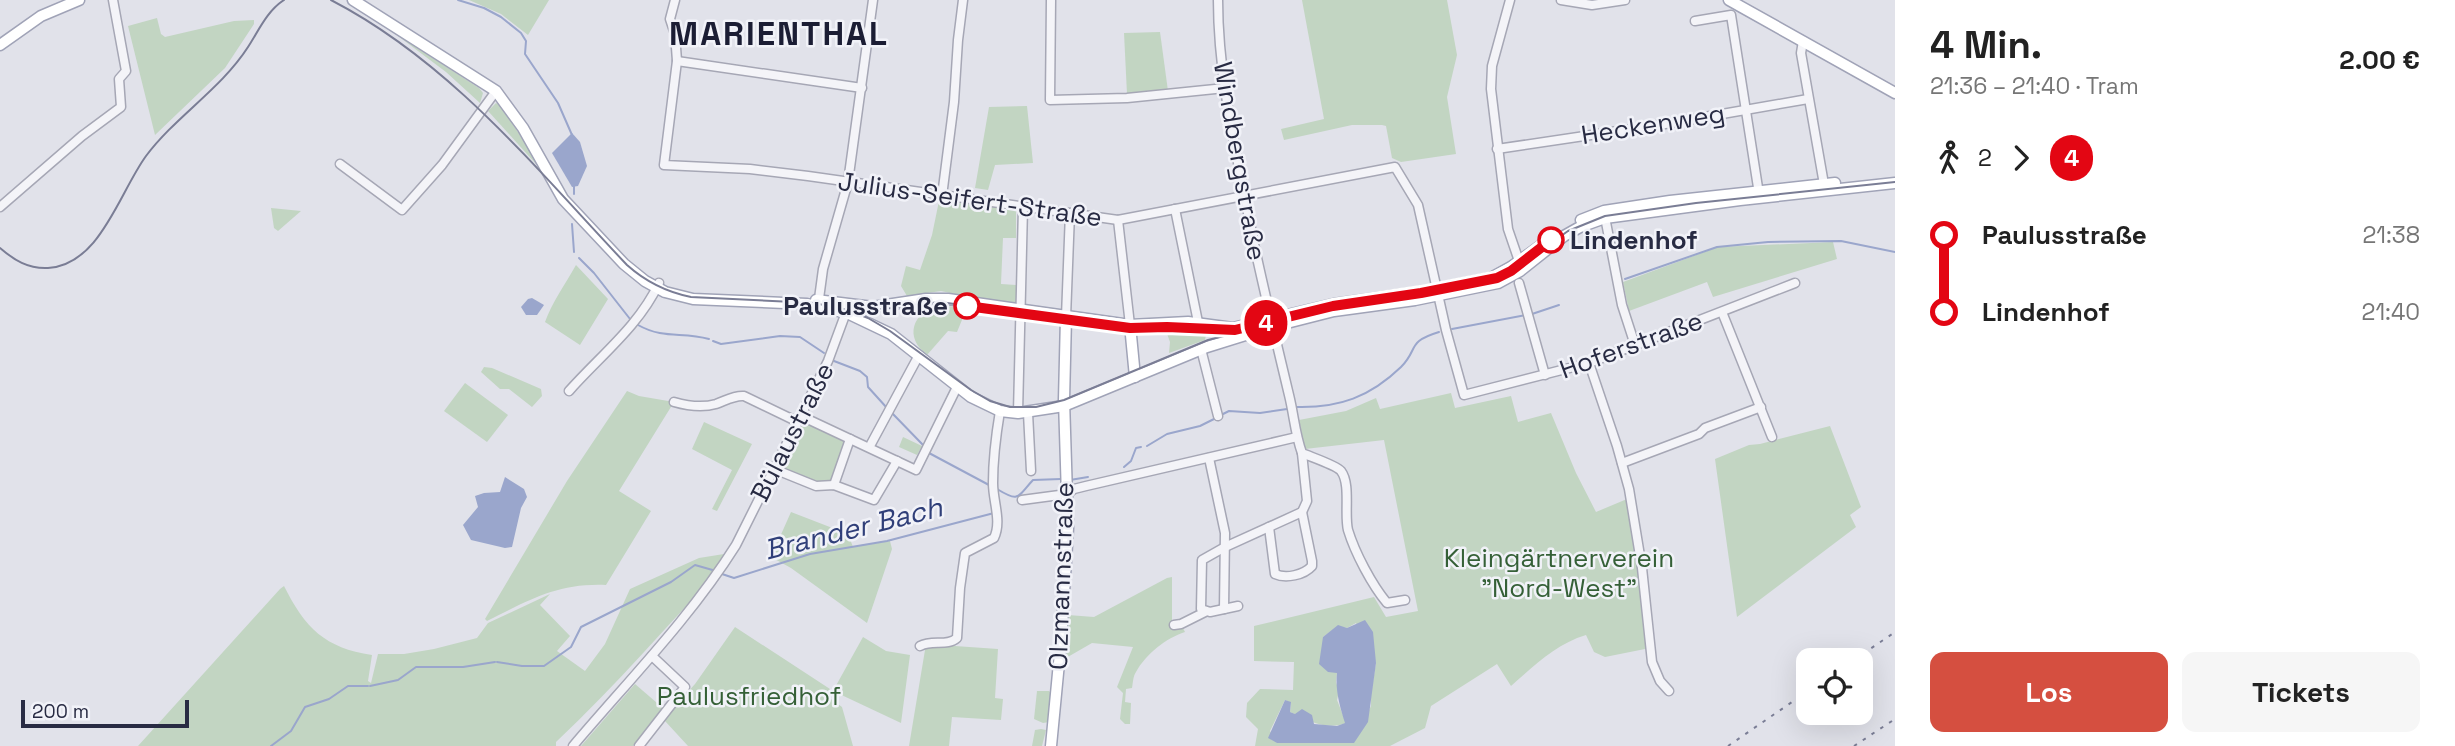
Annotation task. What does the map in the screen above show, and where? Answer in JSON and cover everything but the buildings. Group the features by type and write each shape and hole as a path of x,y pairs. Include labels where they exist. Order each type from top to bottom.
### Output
{"main road":[{"path":"0,45 40,16 79,0"},
{"path":"1729,0 1895,93"},
{"path":"359,2 496,91 523,128 563,200 629,269 677,295 706,300 819,303 851,308 948,299 1130,325 1198,322 1233,328 1270,324 1438,292 1491,278 1521,266 1569,226 1605,215 1895,178"},
{"path":"1824,187 1895,184"},
{"path":"869,321 868,312 873,307"},
{"path":"851,308 919,355 957,387 1000,411 1023,413 1064,406 1201,349 1270,324"},
{"name":"Olzmannstraße","path":"1051,746 1061,645 1068,528 1064,406 1066,317"},
{"path":"1130,325 1135,377"}],"street":[{"path":"0,207 82,136 121,107 119,79 126,71 126,61 113,0"},
{"path":"676,0 670,19 675,34 677,61 862,88"},
{"path":"819,303 822,269 848,182 872,0"},
{"path":"942,196 963,0"},
{"path":"1051,0 1050,100 1127,99 1225,88"},
{"name":"Windbergstraße","path":"1219,0 1218,28 1225,88 1270,324 1302,453 1307,501 1301,512 1312,566 1308,570 1280,576 1275,574 1269,527"},
{"path":"1510,0 1490,77 1508,229 1521,266"},
{"path":"1562,0 1592,5 1625,0"},
{"path":"1695,21 1731,15 1759,194"},
{"path":"1803,41 1801,53 1824,187"},
{"name":"Julius-Seifert-Straße","path":"677,61 664,165 750,169 1118,220 1390,167 1398,169 1418,205 1438,292"},
{"path":"341,164 402,210 442,165 496,91"},
{"name":"Heckenweg","path":"1497,149 1808,99"},
{"path":"1023,207 1020,310 1023,413 1031,471"},
{"path":"1175,209 1198,322"},
{"path":"1066,317 1070,214"},
{"path":"1605,215 1622,305 1635,345"},
{"path":"1118,220 1130,325"},
{"path":"1519,283 1545,375"},
{"name":"Hoferstraße","path":"1438,292 1464,395 1589,363 1795,284"},
{"path":"569,391 634,323 657,286"},
{"name":"Bülaustraße","path":"573,746 716,578 830,357 851,308"},
{"path":"1723,312 1772,437"},
{"path":"1201,349 1218,415"},
{"path":"871,444 919,355"},
{"path":"1589,363 1622,463 1637,540 1652,662 1660,681 1668,691"},
{"path":"674,402 709,405 744,396 850,439 916,470 957,387"},
{"path":"1622,463 1761,407"},
{"path":"920,646 925,643 952,642 957,638 965,553 996,535 994,453 1000,411"},
{"path":"1022,500 1297,437"},
{"path":"834,485 850,439"},
{"path":"1302,453 1335,467 1343,474 1348,529 1364,565 1377,591 1387,603 1405,600"},
{"path":"1209,458 1223,514 1224,609"},
{"path":"774,469 816,486 834,485 874,500 897,461"},
{"path":"1205,612 1199,604 1202,560 1301,512"},
{"path":"1174,625 1205,612 1238,606"},
{"path":"639,746 685,687 652,656"}],"green space":[{"path":"469,0 549,0 528,35 501,14"},
{"path":"1302,0 1447,0 1457,55 1447,97 1456,154 1401,162 1392,158 1386,126 1382,125 1352,125 1284,140 1281,129 1324,119"},
{"path":"157,18 161,34 165,37 234,21 254,20 254,24 225,68 155,135 128,26"},
{"path":"1160,32 1168,91 1127,94 1124,33"},
{"path":"394,33 479,88 483,93 480,103 446,72"},
{"path":"496,103 501,106 538,163 536,164 488,111"},
{"path":"1027,106 1033,163 995,165 988,190 975,188 989,107"},
{"path":"939,201 1016,209 1016,238 1003,238 1001,284 1016,285 1016,307 941,291 907,296 901,286 906,266 920,270 932,235"},
{"path":"271,208 301,211 278,231 274,228"},
{"path":"1833,242 1837,259 1713,297 1707,282 1629,311 1623,282 1718,247"},
{"path":"576,265 608,299 580,345 545,322"},
{"path":"939,305 963,308 964,315 957,332 948,331 927,355 915,341 914,326 922,314"},
{"path":"1165,328 1207,330 1205,340 1169,353 1170,342"},
{"path":"484,367 541,389 542,396 532,407 509,389 500,389 481,372"},
{"path":"465,383 508,415 487,442 444,411"},
{"path":"627,391 639,396 674,402 619,491 651,511 606,585 573,587 544,594 487,621 485,619 567,481"},
{"name":"Kleingärtnerverein \"Nord-West\"","path":"1451,393 1455,408 1511,396 1518,422 1551,413 1596,512 1627,499 1650,648 1605,657 1594,652 1586,635 1555,650 1511,686 1497,664 1431,706 1425,728 1390,746 1255,746 1258,729 1246,717 1247,703 1260,689 1293,690 1294,662 1254,661 1254,626 1374,597 1386,617 1418,611 1384,440 1305,449 1299,420 1346,411 1376,398 1380,409","holes":["1356,623 1376,663 1371,706 1354,742 1277,743 1270,731 1285,700 1291,703 1290,712 1310,721 1331,726 1346,723 1337,700 1337,673 1323,637 1338,626 1347,628"]},
{"path":"804,420 846,440 830,484 803,479 779,467"},
{"path":"704,422 752,444 717,511 712,509 732,470 692,449"},
{"path":"1830,426 1861,507 1850,515 1856,527 1737,617 1715,459 1749,445"},
{"path":"903,437 922,446 917,455 899,447"},
{"path":"791,512 848,534 853,547 890,541 892,549 867,623 791,568 771,557"},
{"path":"724,554 729,560 556,742 556,746 138,746 284,586 300,614 318,634 341,647 372,655 368,681 371,683 378,654 404,654 477,638 488,623 550,594 540,605 570,636 557,651 585,671 605,644 630,589 699,558"},
{"path":"1172,577 1172,627 1182,626 1185,632 1157,648 1140,665 1134,675 1132,688 1126,689 1125,702 1131,703 1130,724 1125,724 1120,719 1123,693 1117,687 1133,647 1092,643 1066,658 1068,615 1094,617"},
{"name":"Paulusfriedhof","path":"735,627 830,689 828,697 842,707 853,746 688,746 665,721 666,716 695,684"},
{"path":"863,637 886,651 910,655 901,723 833,691"},
{"path":"926,644 998,649 995,698 1003,699 1001,720 952,717 949,746 909,746"},
{"path":"635,684 664,709 633,746 581,746"},
{"path":"1037,691 1049,691 1052,694 1049,722 1043,723 1034,719"},
{"path":"1035,730 1046,730 1042,746 1032,746"}],"water":[{"path":"572,133 580,142 587,166 578,186 572,187 552,153"},
{"path":"532,298 544,305 537,315 526,315 521,307"},
{"path":"505,477 524,489 527,497 521,508 512,547 505,548 471,540 463,525 478,507 475,496 500,492"},
{"path":"1365,620 1373,632 1376,663 1368,722 1354,743 1277,743 1268,738 1285,700 1291,702 1290,712 1295,714 1302,709 1312,715 1314,724 1337,726 1345,723 1337,692 1337,673 1328,672 1319,664 1323,637 1338,625 1347,628"}],"waterway":[{"path":"458,0 484,8 521,33 526,41 525,54 558,103 572,135"},
{"path":"574,186 574,194"},
{"path":"572,224 574,252"},
{"path":"1625,279 1717,247 1768,242 1841,241 1895,252"},
{"path":"579,258 630,319"},
{"path":"1532,314 1559,305"},
{"path":"1452,329 1526,315"},
{"path":"638,325 665,334 709,339"},
{"path":"1297,407 1340,403 1366,393 1401,367 1417,343 1439,332"},
{"path":"713,341 721,344 780,336 800,337 824,353"},
{"path":"834,361 860,371 867,377 868,387 887,408"},
{"path":"1221,415 1229,411 1260,413 1287,409"},
{"path":"891,412 924,446"},
{"path":"1147,446 1167,434 1200,426 1216,418"},
{"path":"1124,467 1131,461 1136,448 1141,447"},
{"path":"929,453 989,485"},
{"path":"1070,480 1088,477"},
{"path":"997,489 1014,497 1021,494 1033,480 1061,479"},
{"name":"Brander Bach","path":"722,574 734,578 810,554 887,541 994,513"},
{"name":"Brander Bach","path":"497,662 544,666 571,647 581,627 671,582 695,565 716,571"},
{"name":"Brander Bach","path":"370,686 398,680 416,667 463,667 495,662"},
{"name":"Brander Bach","path":"271,746 291,731 305,707 329,699 348,686 368,686"}],"tram line":[{"path":"0,248 22,263 41,268 66,264 81,254 95,241 106,225 146,156 225,76 268,15 284,0"},
{"path":"331,0 374,25 415,54 453,86 525,155 627,265 649,281 691,297 814,303 848,310 890,331 971,390 990,401 1010,407 1036,407 1064,400 1208,340 1335,308 1426,295 1499,280 1568,231 1605,216 1696,203 1895,182"},
{"name":"4","path":"967,306 1130,328 1167,327 1227,331 1333,306 1483,282 1511,271 1551,240"},
{"path":"854,309 882,309 940,302 1130,328 1166,327 1226,331"}],"railway":[{"path":"1872,648 1895,632"},
{"path":"1728,746 1796,699"},
{"path":"1854,746 1895,719"}],"place":[{"name":"Lindenhof","path":"1551,240"},
{"name":"Paulusstraße","path":"967,306"}],"district":[{"name":"MARIENTHAL","path":"779,33"}]}
